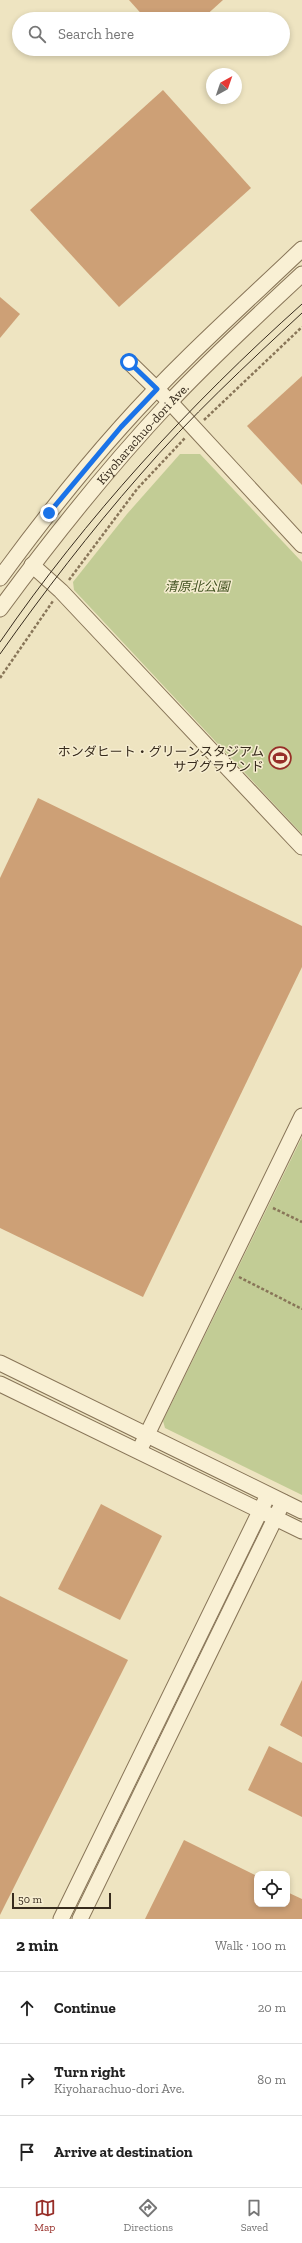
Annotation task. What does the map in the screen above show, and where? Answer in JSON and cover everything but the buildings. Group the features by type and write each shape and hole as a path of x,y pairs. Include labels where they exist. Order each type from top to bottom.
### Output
{"street":[{"name":"Kiyoharachuo-dori Ave.","path":"0,578 78,479 157,389 302,248"},
{"name":"Kiyoharachuo-dori Ave.","path":"0,609 32,565 122,456 170,402 302,274"},
{"path":"129,362 170,402 302,545"},
{"path":"32,565 61,591 302,848"},
{"path":"139,1451 302,1116"},
{"path":"0,1363 302,1511"},
{"path":"0,1384 302,1531"},
{"path":"61,1919 268,1495"},
{"path":"80,1919 283,1502"}],"path":[{"path":"68,582 137,489 194,429 302,327"},
{"path":"0,678 54,600"},
{"path":"267,1205 302,1222"},
{"path":"233,1275 302,1309"}],"green space":[{"name":"清原北公園","path":"180,454 200,454 302,562 302,834 74,590 73,582 127,514"},
{"path":"302,1137 302,1495 165,1428 163,1421"}],"tram line":[{"path":"0,642 68,551 141,464 179,422 219,382 302,304"},
{"path":"0,654 85,540 159,454 219,392 302,313"}],"place":[{"name":"ホンダヒート・グリーンスタジアム サブグラウンド","path":"280,758"}],"route":[{"path":"49,513 121,427 157,389 129,362"}]}
